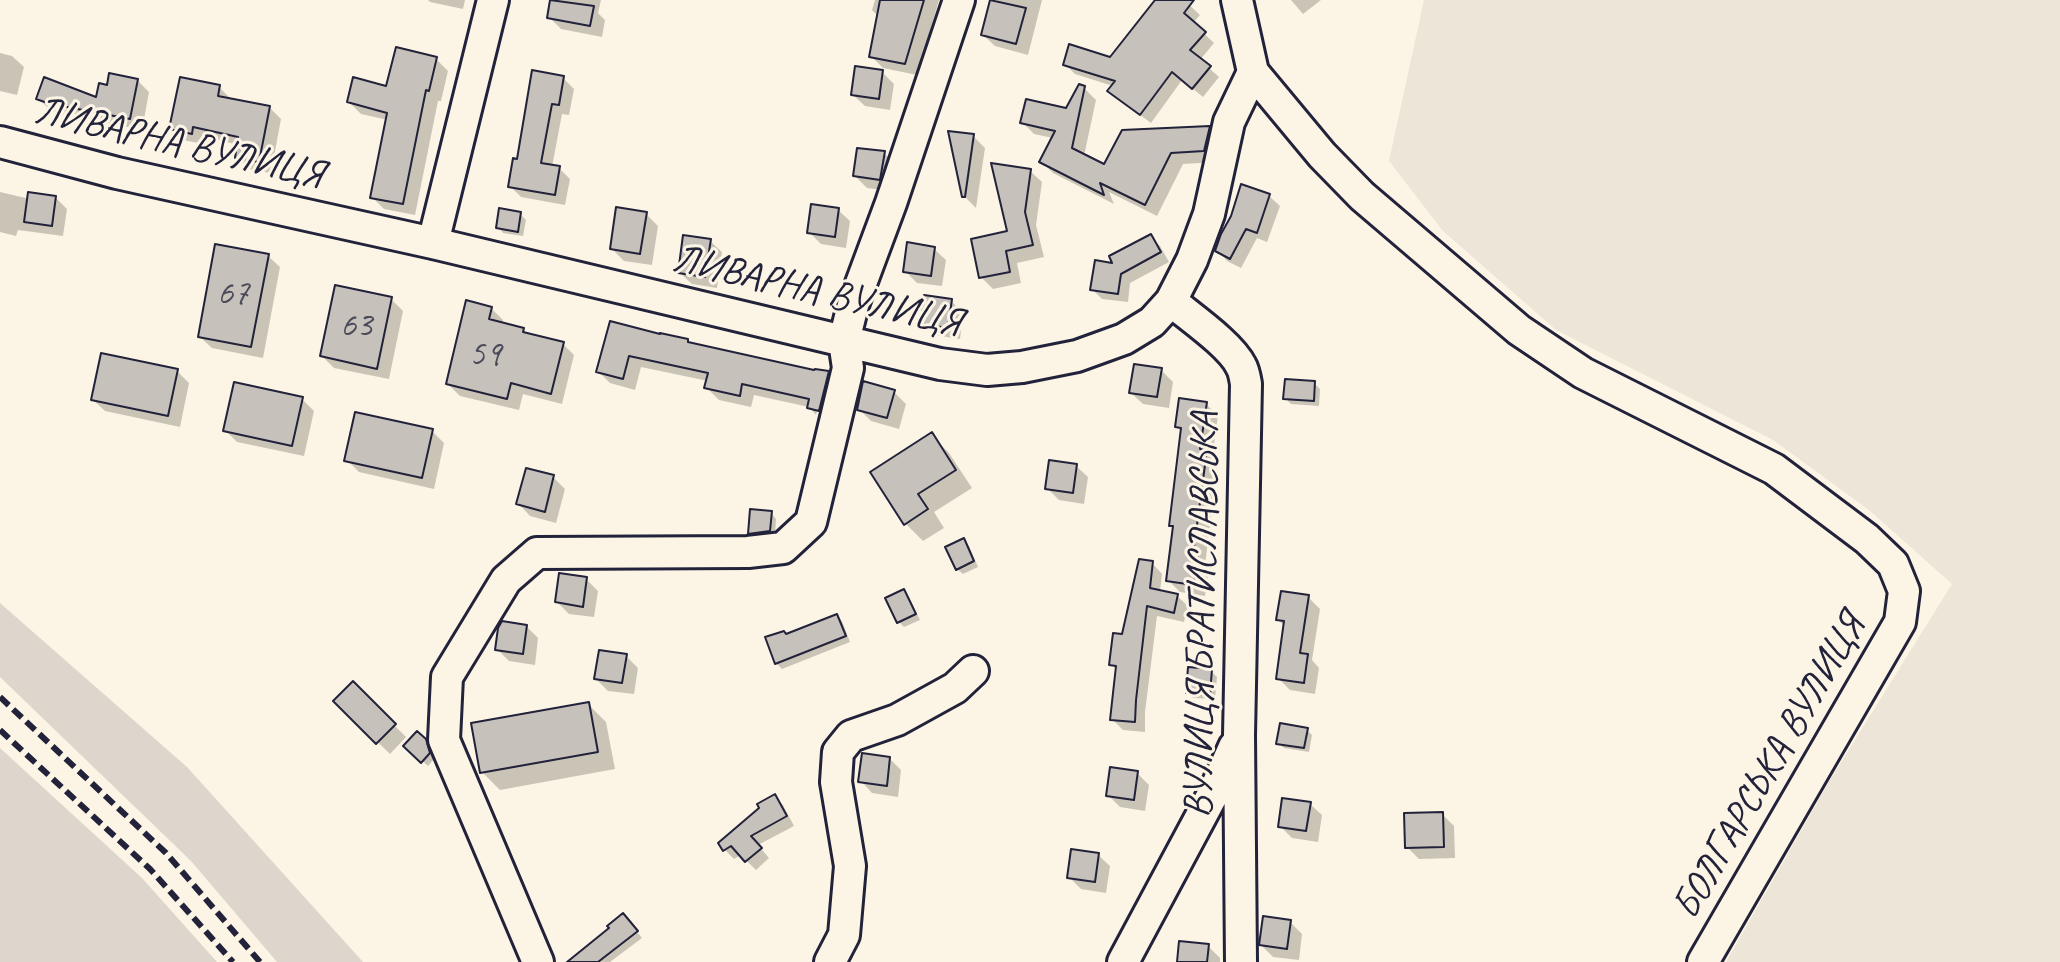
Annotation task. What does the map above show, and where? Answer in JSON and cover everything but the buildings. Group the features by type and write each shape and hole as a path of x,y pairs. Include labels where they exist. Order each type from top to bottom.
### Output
{"street":[{"path":"433,243 493,0"},
{"path":"538,962 444,740 447,677 506,580 537,553 748,552 783,548 811,522 848,368 844,341 853,305 891,203 959,0"},
{"path":"1237,0 1253,72"},
{"name":"ЛИВАРНА ВУЛИЦЯ","path":"0,142 117,173 433,243 844,341 965,368 987,370 1022,367 1077,356 1124,339 1152,322 1171,301 1192,260 1209,214 1229,122 1253,72"},
{"name":"БОЛГАРСЬКА ВУЛИЦЯ","path":"1253,72 1322,155 1362,196 1519,330 1583,373 1774,469 1867,539 1893,564 1904,591 1900,622 1703,962"},
{"name":"ВУЛИЦЯ БРАТИСЛАВСЬКА","path":"1171,301 1237,359 1246,384 1239,735 1241,962"},
{"path":"830,962 844,935 850,866 836,782 838,752 851,736 897,720 955,688 973,671"},
{"path":"1123,962 1214,792 1239,735"}],"shaded area":[{"path":"1424,0 2060,0 2060,962 1726,962 1830,780 1952,584 1869,510 1773,440 1556,330 1443,231 1389,161"},
{"path":"0,603 187,767 363,962 277,962 191,861 0,677"},
{"path":"0,748 142,878 217,962 0,962"}],"railway":[{"path":"0,697 166,853 260,962"},
{"path":"0,730 150,869 233,962"}]}
